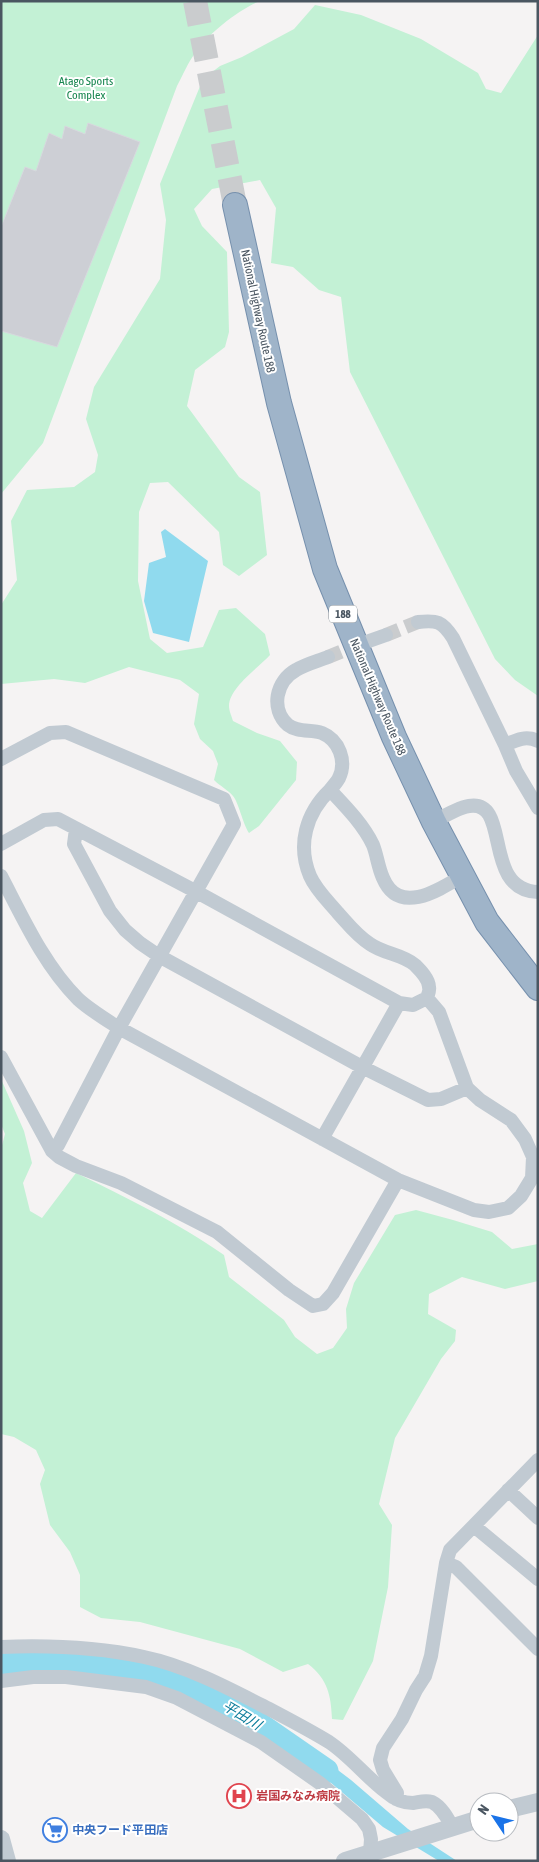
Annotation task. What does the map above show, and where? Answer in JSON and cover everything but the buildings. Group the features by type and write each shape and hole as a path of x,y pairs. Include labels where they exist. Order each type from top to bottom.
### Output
{"highway":[{"name":"National Highway Route 188","path":"235,205 279,403 325,569 394,737 434,822 487,922 538,988"}],"street":[{"path":"418,622 432,621 444,625 453,638 516,771 538,808"},
{"path":"369,641 386,634"},
{"path":"328,657 296,670 286,677 279,689 276,702 280,714 289,725 298,730 322,733 336,743 342,754 342,769 338,780 319,800 309,819 304,840 305,860 311,878 321,893 356,933 370,945 414,964 423,974 429,987 427,998"},
{"path":"1,759 50,733 66,732 224,799 234,824 158,956 58,1145 52,1151"},
{"path":"505,745 521,738 532,738 538,741"},
{"path":"330,790 363,828 373,845 383,878 390,889 402,896 417,898 435,892 462,876"},
{"path":"434,822 469,806 478,806 488,812 493,821 504,869 518,888 538,892"},
{"path":"1,844 44,820 58,819 195,891 399,1003 413,1005 427,998"},
{"path":"76,829 74,844 110,911 125,930 158,956 362,1067 428,1100 441,1100 467,1088"},
{"path":"1,876 34,940 58,975 78,999 119,1028 398,1180 474,1210 489,1212 508,1208 521,1196 532,1178 533,1157 525,1139 511,1120 480,1100 467,1088 440,1012 427,998"},
{"path":"322,1139 399,1003"},
{"path":"1,1057 52,1151 59,1157 76,1166 121,1183 217,1232 289,1290 313,1306 323,1304 333,1293 398,1180"},
{"path":"396,1799 397,1793 383,1770 380,1760 383,1748 402,1719 425,1676 431,1656 446,1562 450,1550 538,1460"},
{"path":"508,1490 538,1518"},
{"path":"474,1526 538,1579"},
{"path":"446,1562 456,1567 538,1649"},
{"path":"1,1647 76,1647 99,1649 146,1657 180,1668 236,1692 330,1743 396,1799 412,1803 426,1800 434,1803 446,1816 446,1830"},
{"path":"1,1681 33,1677 66,1677 146,1686 177,1698 261,1742 320,1784 362,1819 370,1829 370,1857"},
{"path":"519,1807 538,1802"},
{"path":"345,1861 370,1857 394,1846 469,1822"},
{"path":"1,1839 7,1861"}],"green space":[{"name":"Atago Sports Complex","path":"1,1 260,1 252,4 225,22 208,37 193,56 177,86 43,443 1,494"},
{"path":"315,5 361,15 421,39 478,73 486,89 501,93 538,35 538,696 515,680 495,659 350,372 341,297 319,290 293,267 271,263 276,208 260,180 212,189 194,209 202,226 227,252 229,332 225,347 195,370 187,406 239,477 260,492 267,555 239,576 223,565 219,532 168,482 150,483 139,512 138,581 150,639 167,653 203,647 219,610 236,608 265,634 270,655 239,685 230,699 229,710 233,721 257,733 280,741 297,762 296,780 259,826 249,833 235,799 214,780 218,764 213,751 200,739 194,724 199,694 180,680 129,667 85,683 54,679 1,684 1,605 17,580 11,521 27,490 74,487 95,472 98,455 86,419 94,387 160,279 166,220 160,184 203,79 220,66 242,57 294,29"},
{"path":"1,1079 24,1131 32,1163 23,1183 30,1211 42,1218 76,1173 115,1192 170,1221 224,1255 229,1277 284,1320 295,1337 317,1354 333,1348 347,1328 346,1309 354,1283 395,1215 416,1210 453,1220 492,1232 512,1249 538,1244 538,1281 505,1289 462,1277 429,1294 428,1314 456,1330 455,1341 441,1359 395,1438 379,1504 392,1525 388,1587 373,1661 343,1720 332,1719 331,1703 324,1682 308,1664 283,1672 240,1649 140,1622 101,1618 80,1607 80,1575 70,1552 50,1525 40,1484 45,1470 36,1450 14,1437 1,1434 1,1149 5,1134 1,1124"}],"water":[{"path":"165,529 208,561 189,642 153,633 144,601 149,563 166,557 161,532"},
{"path":"310,1749 351,1780 408,1829 457,1861 439,1861 383,1827 304,1760 299,1752"}],"waterway":[{"name":"平田川","path":"1,1664 26,1662 84,1664 161,1675 210,1696 261,1726 326,1771"}],"tunnel":[{"path":"195,1 235,205"},
{"path":"386,635 418,622"},
{"path":"328,657 362,643"}],"place":[{"name":"岩国みなみ病院","path":"239,1796"},
{"name":"中央フード平田店","path":"55,1830"}]}
